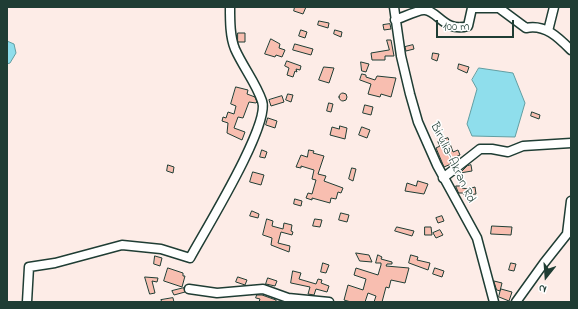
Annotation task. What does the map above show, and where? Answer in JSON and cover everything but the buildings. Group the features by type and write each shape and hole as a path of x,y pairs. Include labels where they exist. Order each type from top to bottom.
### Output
{"street":[{"path":"27,302 29,267 55,263 122,245 161,249 190,258 254,139 263,114 263,102 235,49 231,31 230,7"},
{"name":"Birulia-Akran Rd","path":"394,7 395,20 410,94 426,143 443,178 477,238 494,302"},
{"path":"548,31 554,7"},
{"path":"395,20 424,10 431,12 442,23 462,28 468,26 472,8 499,8 526,28 534,26 553,33 571,50"},
{"path":"443,178 480,150 492,149 508,152 522,146 571,143"},
{"path":"516,302 567,234 571,201"},
{"path":"189,289 217,293 263,289 288,298 329,302"}],"water":[{"path":"7,41 14,44 16,53 10,63 7,64"},
{"path":"479,68 513,73 525,103 515,137 472,136 467,124 477,89 472,80"}]}
